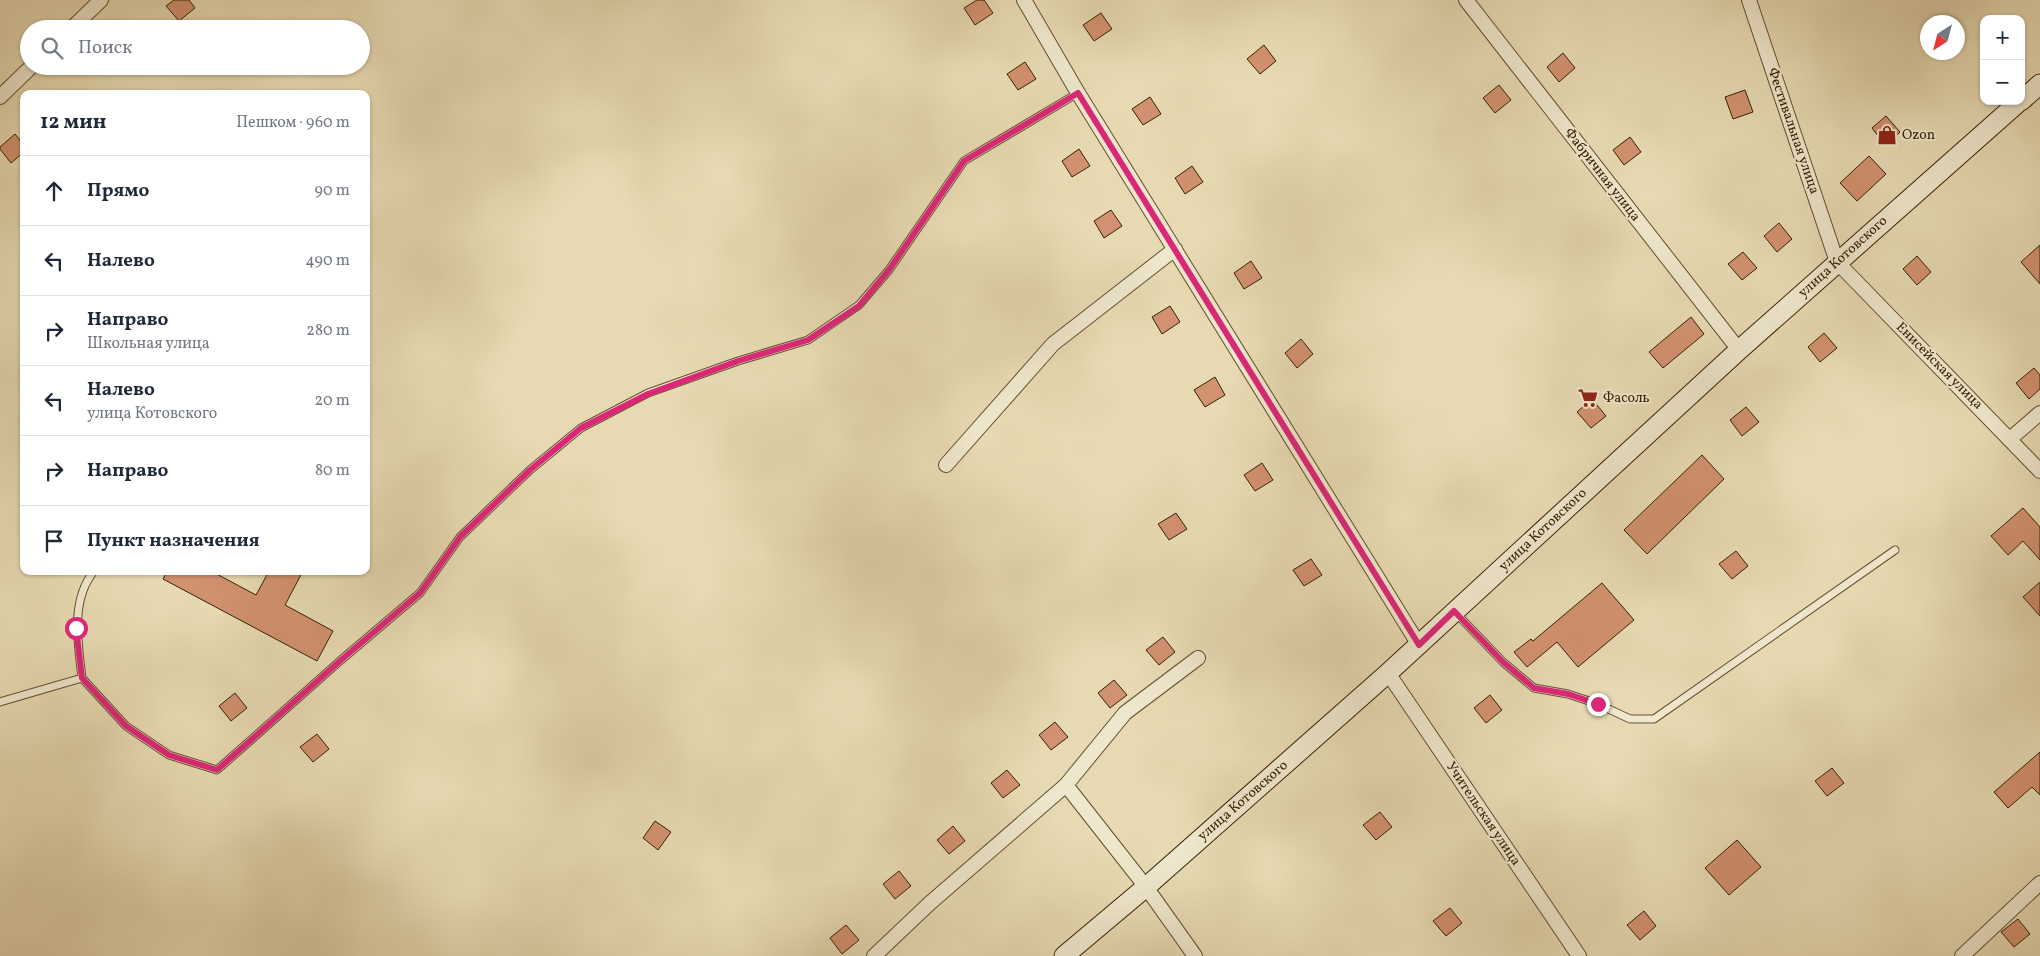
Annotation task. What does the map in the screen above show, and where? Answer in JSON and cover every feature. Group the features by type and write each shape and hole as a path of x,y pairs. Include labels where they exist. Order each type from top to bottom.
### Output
{"main road":[{"name":"улица Котовского","path":"2025,97 2040,84"},
{"name":"улица Котовского","path":"1064,956 1146,887 1388,673 1739,350 2016,105"}],"street":[{"path":"80,20 101,0"},
{"path":"1024,0 1078,93 1419,645"},
{"name":"Фабричная улица","path":"1466,0 1739,350"},
{"name":"Фестивальная улица","path":"1749,0 1837,262"},
{"path":"0,96 22,75"},
{"path":"946,465 1053,344 1175,249"},
{"name":"Енисейская улица","path":"1837,262 2040,471"},
{"path":"2010,439 2040,412"},
{"path":"874,956 930,903 1066,785 1125,713 1198,658"},
{"name":"Учительская улица","path":"1388,673 1579,956"},
{"path":"1066,785 1146,887 1195,956"},
{"path":"1962,956 2040,882"}],"lane":[{"path":"91,575 86,582 76,628 82,678 126,726 169,755 217,770 420,593 460,537 530,470 581,428 648,394 738,361 808,340 859,306 889,270 964,161 1078,93"},
{"path":"1454,611 1503,662 1534,688 1575,696 1630,718 1654,719 1895,550"},
{"path":"0,702 82,678"}],"building":[{"path":"174,0 189,0 195,8 178,20 166,6"},
{"path":"977,0 984,0 993,13 975,25 964,8"},
{"path":"1101,13 1112,29 1094,41 1083,25"},
{"path":"1264,45 1276,61 1260,74 1247,59"},
{"path":"1563,53 1575,68 1559,82 1547,67"},
{"path":"1025,62 1036,79 1018,90 1007,74"},
{"path":"1499,85 1511,100 1495,113 1483,98"},
{"path":"1745,90 1753,112 1733,119 1725,97"},
{"path":"1150,97 1161,114 1143,125 1132,109"},
{"path":"1886,116 1900,132 1885,145 1872,128"},
{"path":"15,134 20,140 20,155 11,163 0,147"},
{"path":"1630,137 1641,152 1624,165 1613,150"},
{"path":"1079,149 1090,166 1072,177 1062,161"},
{"path":"1869,156 1886,174 1857,201 1840,183"},
{"path":"1192,166 1203,182 1185,194 1175,178"},
{"path":"1111,210 1122,226 1104,238 1094,221"},
{"path":"1779,223 1792,239 1777,252 1764,236"},
{"path":"2040,245 2040,284 2021,262"},
{"path":"1743,252 1757,268 1742,280 1728,264"},
{"path":"1917,256 1931,272 1917,285 1903,269"},
{"path":"1251,261 1262,278 1244,289 1234,273"},
{"path":"1170,306 1180,322 1162,334 1152,317"},
{"path":"1691,317 1704,334 1663,368 1649,352"},
{"path":"1824,333 1837,348 1820,362 1808,347"},
{"path":"1301,339 1313,354 1297,368 1285,353"},
{"path":"2034,368 2040,375 2040,389 2029,399 2016,383"},
{"path":"1215,377 1225,395 1205,407 1194,390"},
{"path":"1592,399 1606,416 1591,428 1577,412"},
{"path":"1746,407 1759,422 1742,436 1730,420"},
{"path":"1702,455 1724,479 1647,554 1624,530"},
{"path":"1262,463 1273,480 1255,491 1244,475"},
{"path":"2023,508 2040,527 2040,560 2023,541 2008,555 1991,536"},
{"path":"1176,513 1187,529 1169,540 1158,524"},
{"path":"1736,551 1748,566 1732,579 1719,564"},
{"path":"1311,559 1322,575 1304,586 1293,570"},
{"path":"165,575 218,575 256,595 267,575 301,575 285,605 333,631 317,661 163,579"},
{"path":"2040,582 2040,616 2023,597"},
{"path":"1602,583 1634,620 1578,667 1557,642 1527,667 1514,652 1531,639 1533,641"},
{"path":"1163,637 1175,652 1159,665 1146,650"},
{"path":"1114,680 1127,695 1110,708 1098,693"},
{"path":"235,693 247,708 231,721 219,706"},
{"path":"1490,695 1502,710 1486,723 1474,708"},
{"path":"1055,722 1068,737 1051,750 1039,735"},
{"path":"317,734 329,749 313,762 300,747"},
{"path":"2040,752 2040,795 2032,787 2008,808 1994,792"},
{"path":"1832,768 1844,783 1827,796 1815,781"},
{"path":"1007,770 1020,785 1003,798 991,783"},
{"path":"1380,812 1392,827 1376,840 1363,825"},
{"path":"655,821 671,832 658,850 643,838"},
{"path":"953,826 965,841 949,854 937,840"},
{"path":"1737,840 1761,867 1729,895 1705,868"},
{"path":"899,871 911,886 895,899 883,884"},
{"path":"1450,908 1462,923 1446,936 1433,921"},
{"path":"1644,911 1656,926 1640,940 1627,925"},
{"path":"2018,919 2030,934 2014,947 2001,932"},
{"path":"846,925 859,940 842,954 830,938"}],"place":[{"name":"Ozon","path":"1887,135"},
{"name":"Фасоль","path":"1588,398"}],"route":[{"path":"76,628 82,678 126,726 169,755 217,770 420,593 460,537 530,470 581,428 648,394 738,361 808,340 859,306 889,270 964,161 1078,93 1419,645 1454,611 1503,662 1534,688 1568,694 1598,704"}]}
